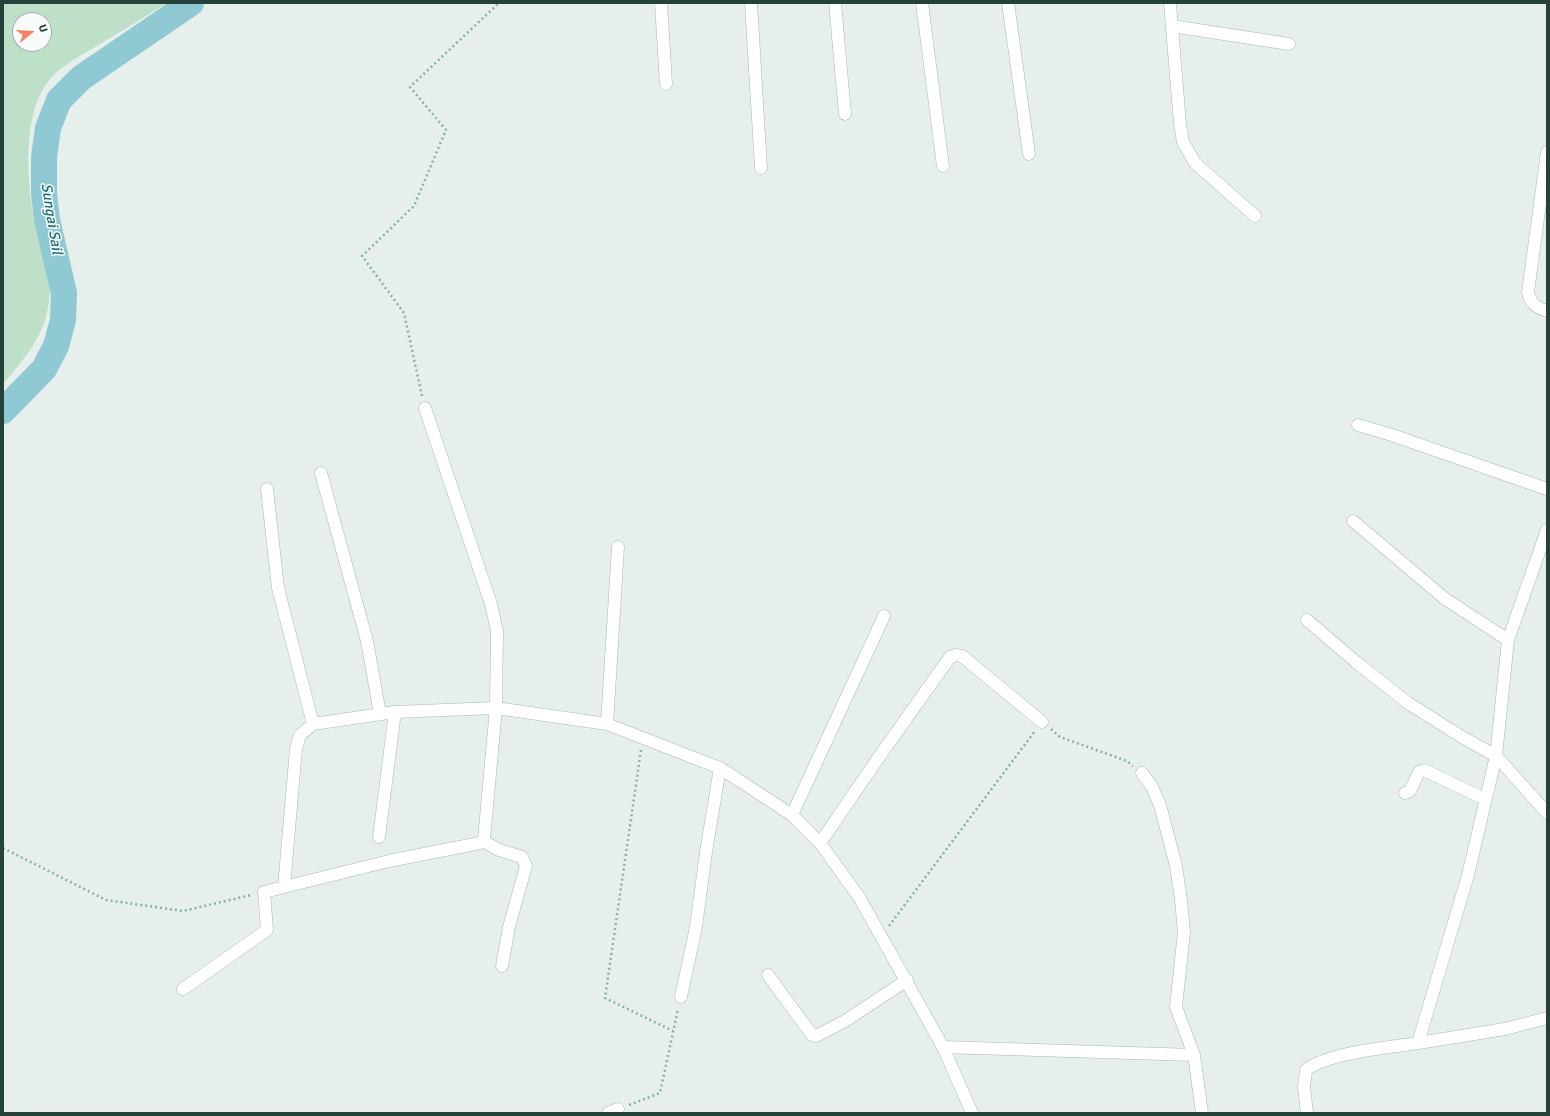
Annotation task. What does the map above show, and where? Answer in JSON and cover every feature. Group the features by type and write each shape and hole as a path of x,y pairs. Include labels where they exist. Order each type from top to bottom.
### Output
{"street":[{"path":"661,3 666,84"},
{"path":"750,3 761,168"},
{"path":"835,3 844,114"},
{"path":"922,3 943,166"},
{"path":"1008,3 1029,154"},
{"path":"1170,3 1180,124 1184,142 1195,163 1255,216"},
{"path":"1172,26 1289,44"},
{"path":"1547,152 1528,292 1529,298 1533,305 1547,311"},
{"path":"425,408 495,617 497,631 496,708 491,778 483,841"},
{"path":"1358,425 1547,488"},
{"path":"322,473 368,641 380,714"},
{"path":"267,489 278,588 313,724"},
{"path":"1353,521 1444,598 1508,640"},
{"path":"1418,1043 1468,875 1496,756 1508,640 1547,530"},
{"path":"607,724 618,547"},
{"path":"792,815 884,616"},
{"path":"1308,620 1356,662 1408,703 1462,737 1496,756 1547,813"},
{"path":"820,844 879,757 950,658 956,655 962,656 1042,722"},
{"path":"284,887 296,748 300,734 313,724 395,712 496,708 607,724 720,768 792,815 820,844 859,897 907,980 943,1047 972,1113"},
{"path":"379,837 395,712"},
{"path":"681,997 696,926 706,852 720,768"},
{"path":"1405,793 1410,791 1420,772 1424,770 1485,799"},
{"path":"1142,773 1152,787 1160,805 1176,866 1184,932 1176,1007 1194,1055 1202,1113"},
{"path":"183,989 267,930 264,892 389,861 480,843 483,841"},
{"path":"483,841 499,850 522,857 526,866 509,927 502,966"},
{"path":"768,975 812,1035 816,1036 845,1022 907,980"},
{"path":"1307,1113 1304,1087 1306,1070 1317,1063 1337,1057 1505,1029 1547,1018"},
{"path":"943,1047 1194,1055"}],"path":[{"path":"425,408 404,313 362,256 414,206 446,130 410,87 499,3"},
{"path":"882,936 1042,722 1060,737 1127,762 1142,773"},
{"path":"642,738 605,998 673,1031"},
{"path":"3,848 106,900 183,911 264,892"},
{"path":"613,1111 660,1093 681,997"}],"green space":[{"path":"3,3 167,3 63,67 47,83 38,99 32,118 29,139 29,183 39,244 46,263 50,288 49,301 42,329 25,358 3,384"}],"waterway":[{"name":"Sungai Sail","path":"3,411 44,369 56,346 63,320 64,293 47,220 44,193 44,157 48,128 59,100 81,78 191,3"}]}
